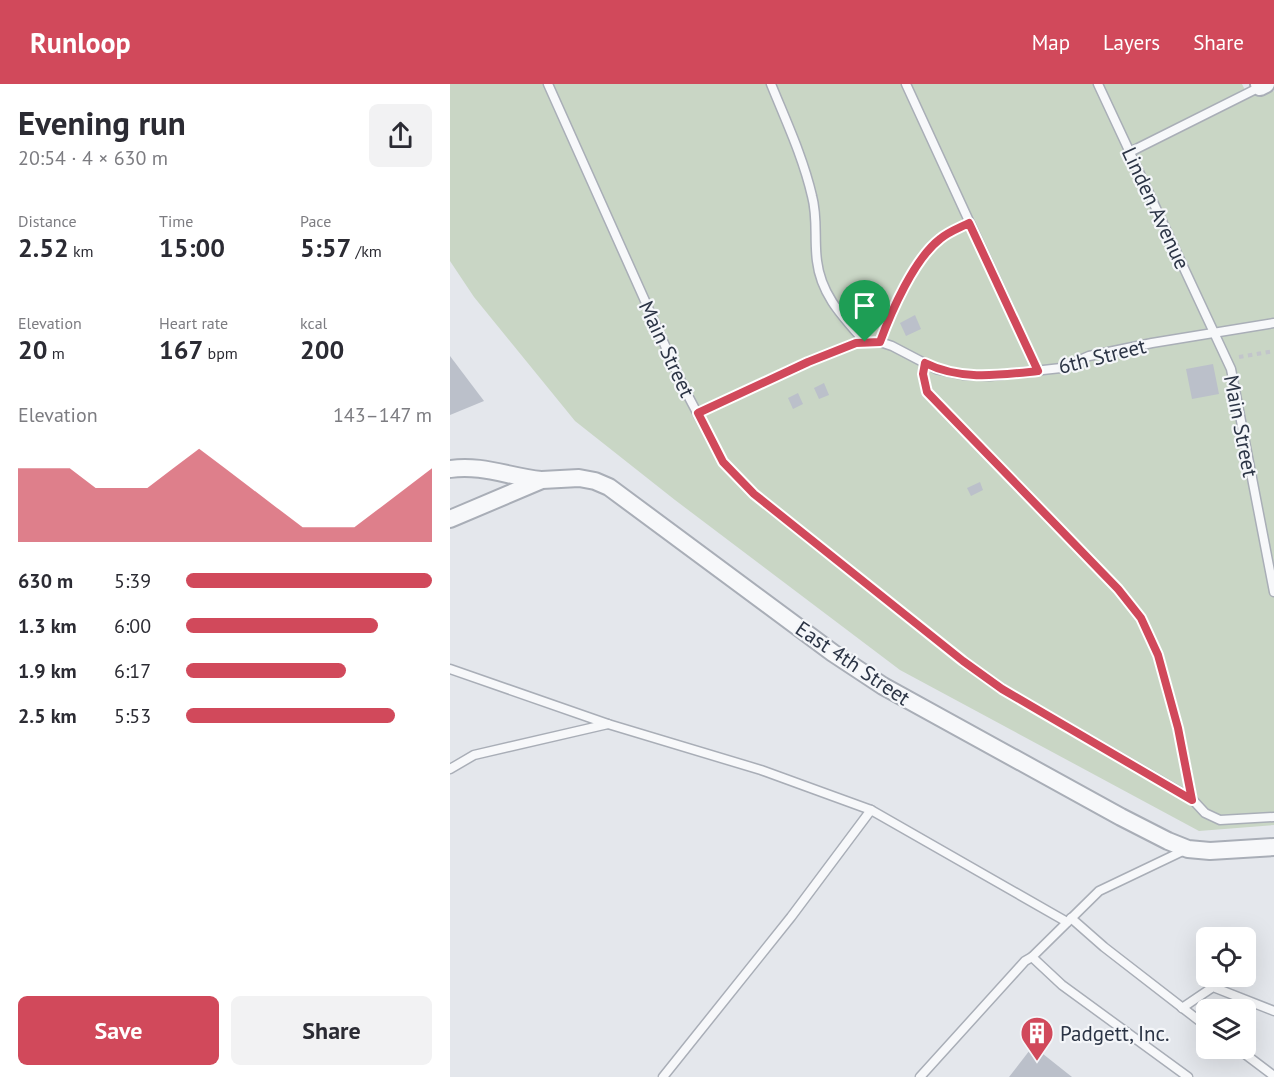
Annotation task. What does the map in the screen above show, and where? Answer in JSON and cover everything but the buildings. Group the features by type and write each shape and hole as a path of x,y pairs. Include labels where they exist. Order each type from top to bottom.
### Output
{"street":[{"path":"450,469 484,468 522,478 542,480"},
{"name":"East 4th Street","path":"450,519 542,480 579,478 595,481 609,487 833,653 883,686 1121,817 1188,849 1209,851 1274,847"}],"lane":[{"name":"Main Street","path":"548,84 662,340 698,413 723,462 754,494 963,661 1002,689 1192,800 1205,813 1220,820 1274,817"},
{"path":"771,84 801,156 813,199 816,259 821,280 834,307 865,342"},
{"path":"906,84 1038,371"},
{"name":"Linden Avenue","path":"1098,84 1215,332"},
{"path":"1130,152 1262,85"},
{"path":"880,342 906,282 926,254 940,239 969,223"},
{"name":"6th Street","path":"698,413 808,362 856,343 880,342 936,369 964,375 990,376 1061,368 1100,354 1274,323"},
{"name":"Main Street","path":"1215,332 1231,369 1274,592"},
{"path":"925,363 923,374 927,392 1118,589 1141,618 1158,655 1178,728 1192,800"},
{"path":"450,669 608,724 761,770 871,810 1069,920 1196,1018"},
{"path":"450,769 474,755 608,724"},
{"path":"663,1077 791,917 871,810"},
{"path":"920,1077 1025,961 1032,957 1099,891 1188,849"},
{"path":"1032,957 1062,985 1188,1077"},
{"path":"1182,1008 1213,987 1274,1011"},
{"path":"1252,1059 1274,1076"}],"path":[{"path":"1227,360 1274,351"}],"green space":[{"path":"450,84 1242,84 1248,96 1274,91 1274,825 1199,831 900,670 675,500 575,421 474,297 450,261"}],"place":[{"name":"Padgett, Inc.","path":"1037,1062"}],"route":[{"path":"969,223 1038,371 990,376 964,375 936,369 925,363 923,374 927,392 1118,589 1141,618 1158,655 1178,728 1192,800 1002,689 963,661 754,494 723,462 698,413 808,362 856,343 865,342 880,342 906,282 926,254 940,239 969,223"}]}
